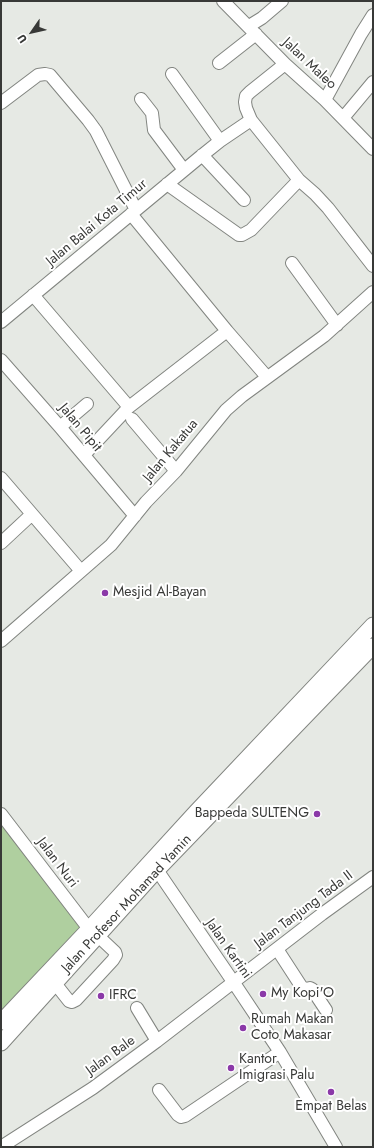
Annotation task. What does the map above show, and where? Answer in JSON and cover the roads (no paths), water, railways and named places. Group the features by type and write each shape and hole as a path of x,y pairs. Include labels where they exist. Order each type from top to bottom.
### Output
{"main road":[{"name":"Jalan Profesor Mohamad Yamin","path":"1,1042 196,812 373,625"},
{"name":"Jalan Profesor Mohamad Yamin","path":"93,932 157,870 373,646"},
{"name":"Jalan Profesor Mohamad Yamin","path":"1,1022 58,973"}],"street":[{"name":"Jalan Maleo","path":"223,1 285,64 325,100 373,149"},
{"path":"219,63 262,18 282,1"},
{"path":"325,100 373,15"},
{"path":"285,64 246,96 246,108 251,120 299,180 328,208 373,266"},
{"path":"172,74 211,148 244,200"},
{"path":"1,103 38,75 50,75 96,131 134,212 227,331 267,377"},
{"path":"343,118 373,82"},
{"path":"141,99 152,113 154,130 184,170"},
{"name":"Jalan Balai Kota Timur","path":"1,322 211,148 251,120"},
{"path":"168,184 239,235 242,235 250,230 299,180"},
{"path":"292,263 337,324"},
{"name":"Jalan Kakatua","path":"1,641 110,546 176,471 226,410 267,377 324,336 373,292"},
{"path":"33,295 176,471"},
{"path":"84,455 130,413 227,331"},
{"name":"Jalan Pipit","path":"1,360 135,516"},
{"path":"60,427 87,404"},
{"path":"1,478 81,571"},
{"path":"1,543 32,515"},
{"name":"Jalan Nuri","path":"1,814 93,932 115,952 116,956 113,960 87,989 72,1002 69,1001 58,973"},
{"name":"Jalan Kartini","path":"157,870 280,1052 336,1147"},
{"name":"Jalan Tanjung Tada II","path":"234,983 322,914 373,877"},
{"path":"277,949 301,986 306,989 312,989 326,1010"},
{"name":"Jalan Bale","path":"1,1147 93,1088 234,983"},
{"path":"137,1008 158,1041"},
{"path":"159,1090 178,1115 181,1117 185,1116 280,1052"}],"place":[{"name":"Mesjid Al-Bayan","path":"105,593"},
{"name":"Bappeda SULTENG","path":"317,814"},
{"name":"My Kopi'O","path":"263,994"},
{"name":"IFRC","path":"101,996"},
{"name":"Rumah Makan Coto Makasar","path":"243,1028"},
{"name":"Kantor Imigrasi Palu","path":"231,1068"},
{"name":"Empat Belas","path":"331,1092"}]}
